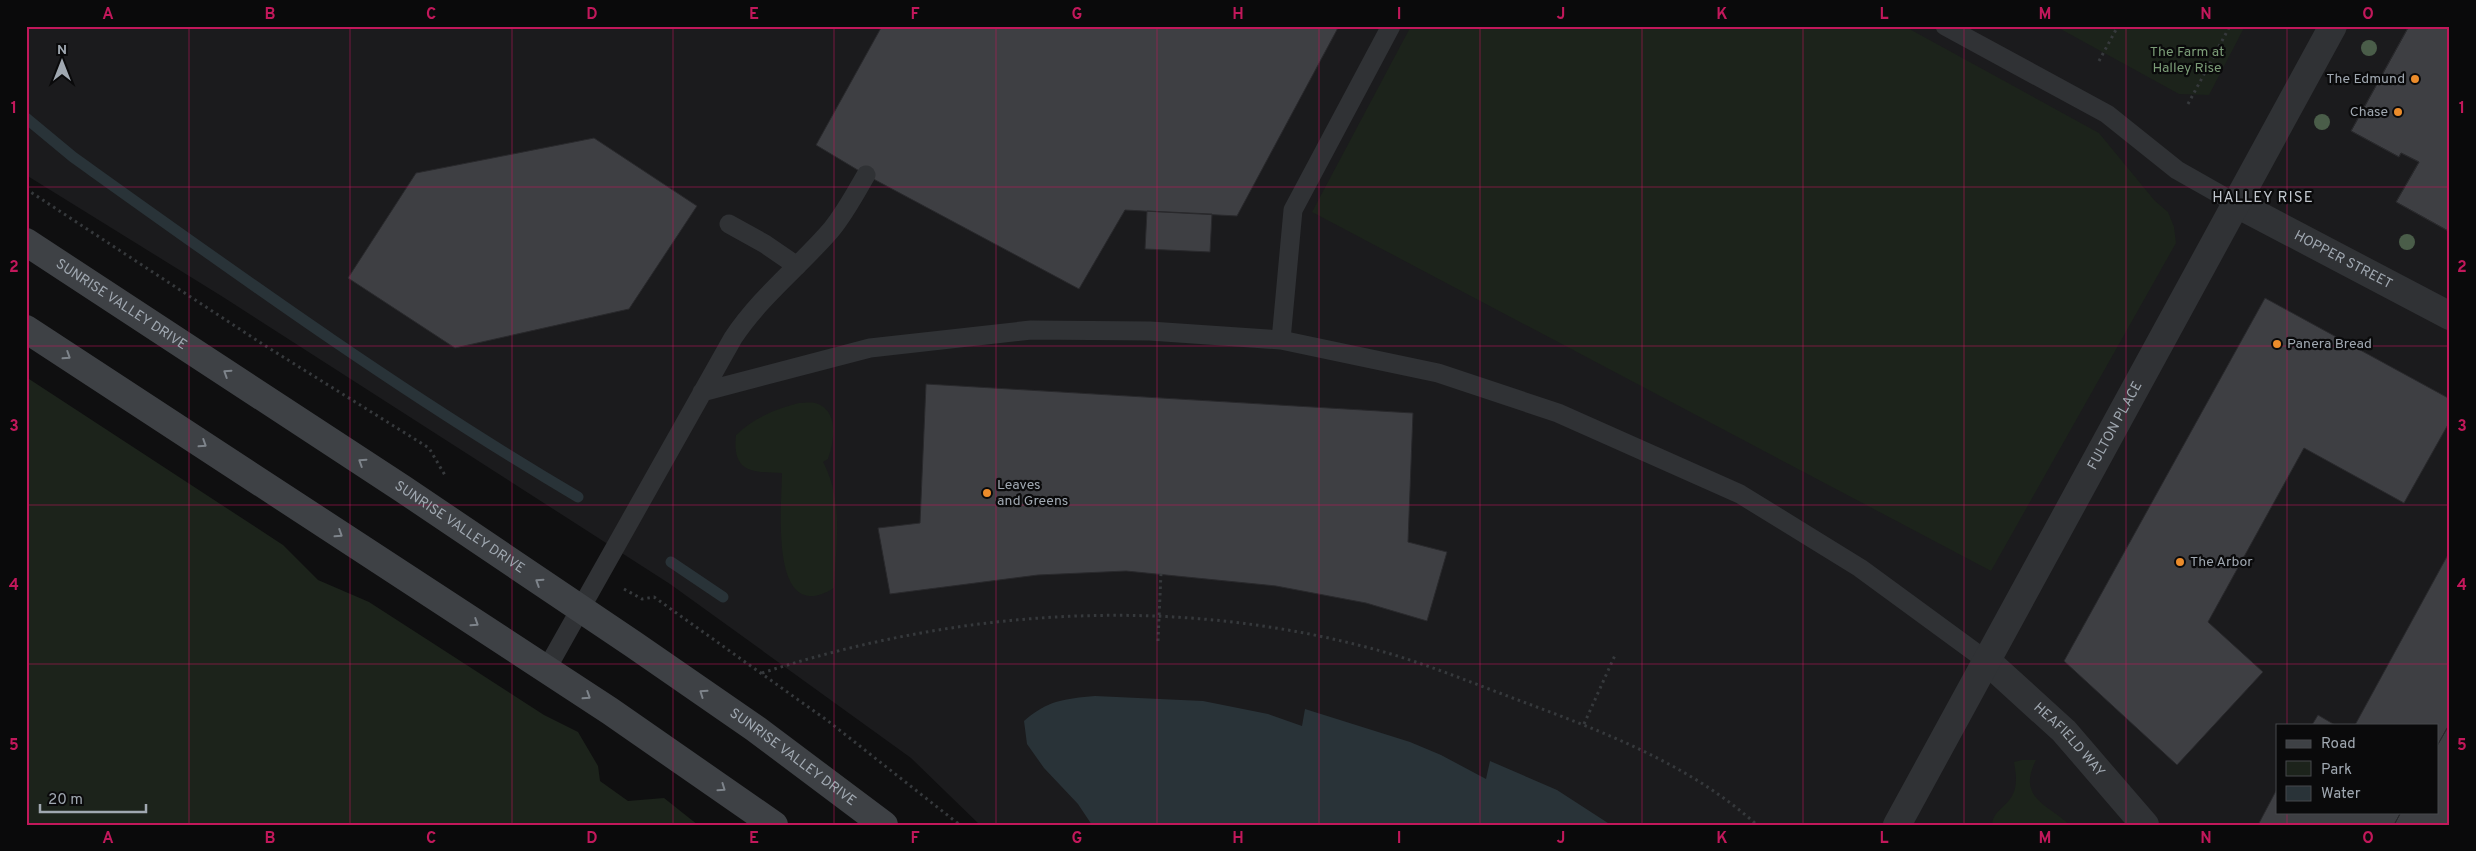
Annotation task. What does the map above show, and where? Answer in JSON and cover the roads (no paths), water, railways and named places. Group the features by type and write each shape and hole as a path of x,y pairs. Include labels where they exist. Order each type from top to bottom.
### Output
{"main road":[{"name":"SUNRISE VALLEY DRIVE","path":"26,242 403,489 580,609 756,729 884,825"},
{"path":"26,329 665,748 774,825"}],"street":[{"name":"FULTON PLACE","path":"1897,825 2333,26"},
{"name":"HOPPER STREET","path":"2236,204 2450,316"},
{"name":"HEAFIELD WAY","path":"1987,662 2064,731 2145,825"}],"lane":[{"path":"1280,340 1294,210 1391,26"},
{"path":"1945,26 2107,114 2177,170 2236,204"},
{"path":"546,670 733,338 750,314 840,218 866,175"},
{"path":"729,224 765,244 797,266"},
{"path":"702,392 870,348 1031,330 1150,331 1280,340 1438,373 1558,413 1740,494 1860,568 1987,662"}],"water":[{"path":"1095,696 1203,701 1268,714 1302,726 1305,709 1410,742 1441,755 1486,779 1490,761 1557,790 1611,825 1092,825 1078,804 1044,768 1027,744 1024,721 1041,709 1057,702"}],"waterway":[{"path":"26,118 73,157 322,333 448,417 578,497"},
{"path":"671,562 723,597"}],"place":[{"name":"The Edmund","path":"2415,79"},
{"name":"Chase","path":"2398,112"},
{"name":"Panera Bread","path":"2277,344"},
{"name":"Leaves and Greens","path":"987,493"},
{"name":"The Arbor","path":"2180,562"}],"district":[{"name":"HALLEY RISE","path":"2263,198"}],"park label":[{"name":"The Farm at Halley Rise","path":"2187,60"}]}
